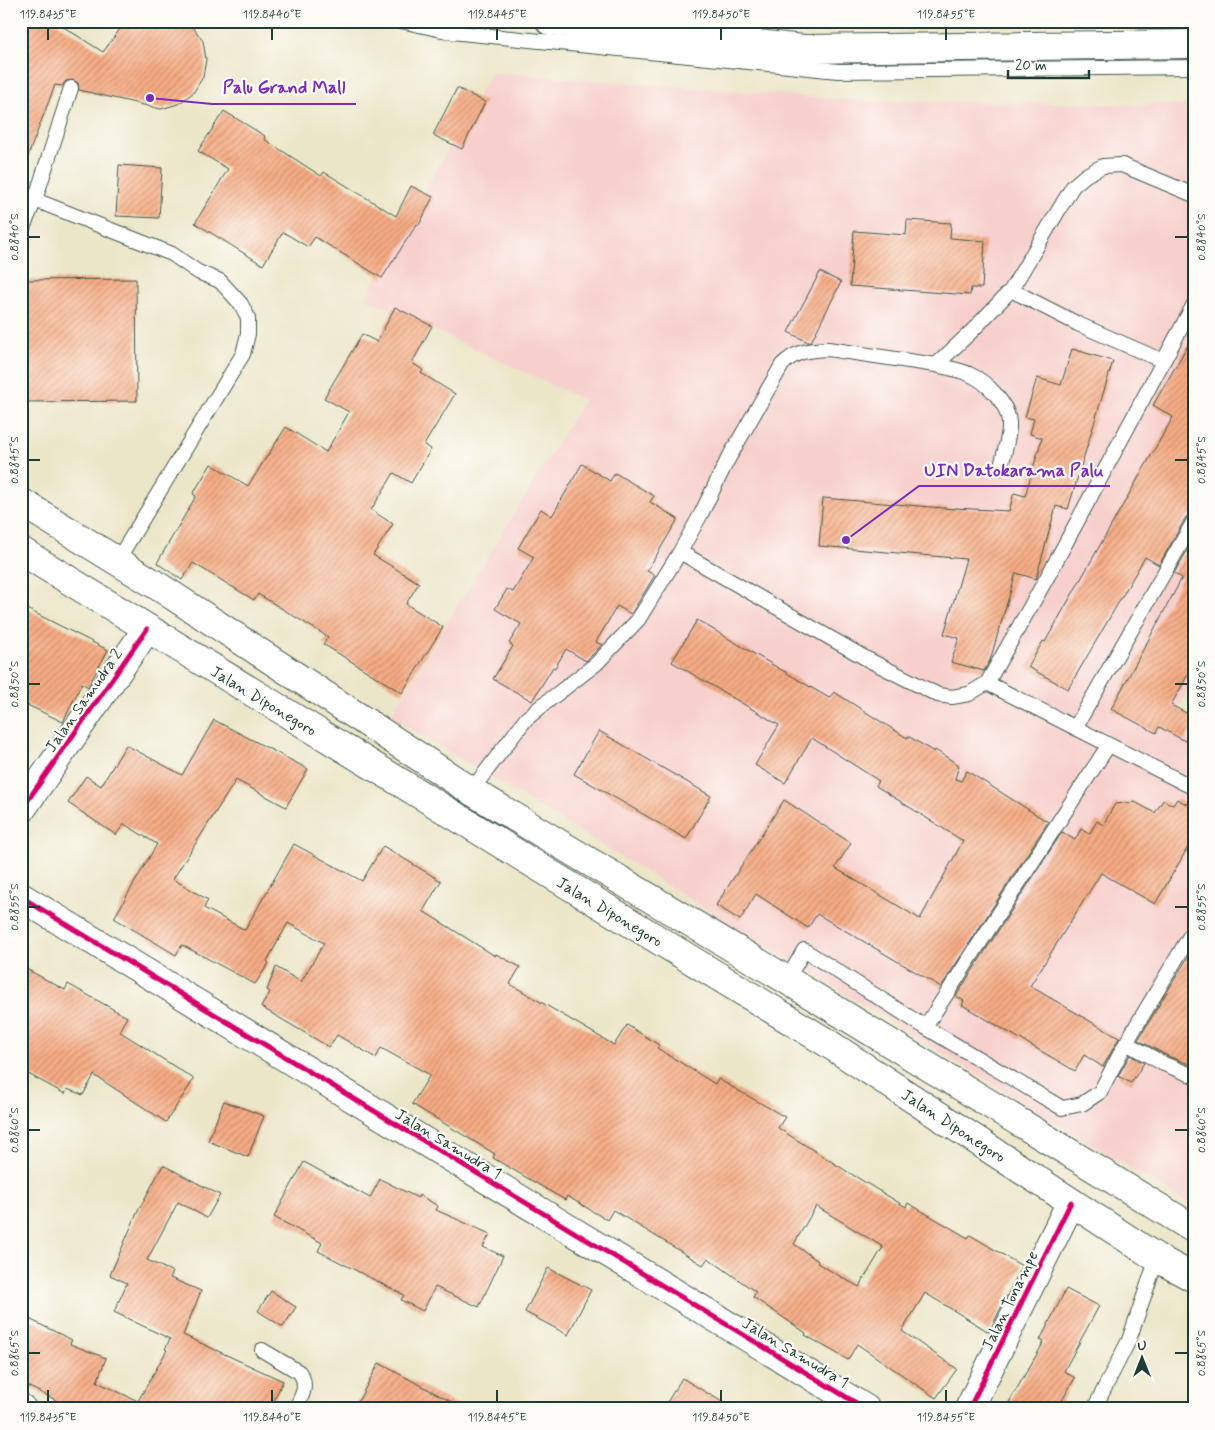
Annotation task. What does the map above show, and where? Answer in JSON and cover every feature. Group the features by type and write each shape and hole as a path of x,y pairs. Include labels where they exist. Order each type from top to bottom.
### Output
{"main road":[{"path":"550,21 803,49 1194,44"},
{"name":"Jalan Diponegoro","path":"21,502 261,653 474,792 787,980 1194,1229"},
{"name":"Jalan Diponegoro","path":"21,551 829,1044 1157,1258 1194,1278"},
{"name":"Jalan Samudra 2","path":"21,810 147,629"},
{"name":"Jalan Samudra 1","path":"21,897 853,1406"},
{"name":"Jalan Tonampe","path":"968,1409 1072,1202"}],"lane":[{"path":"401,21 451,32 838,71 1194,67"},
{"path":"21,232 34,200 71,88"},
{"path":"936,365 1011,290 1073,186 1086,175 1103,166 1122,165 1194,194"},
{"path":"34,200 172,254 198,272 220,281 241,304 248,318 248,334 243,354 117,561"},
{"path":"1011,290 1078,324 1163,361"},
{"path":"680,552 867,658 938,695 952,697 969,694 987,683 1049,574 1194,304"},
{"path":"474,792 477,783 526,719 596,664 638,620 680,552 727,461 782,365 796,353 828,349 936,365 969,374 983,383 1007,410 1009,424 1001,468"},
{"path":"1075,728 1194,521"},
{"path":"987,683 1194,788"},
{"path":"924,1027 1108,746"},
{"path":"787,980 804,950 924,1027 1062,1108 1082,1104 1100,1092 1126,1043 1194,930"},
{"path":"1126,1043 1164,1064 1194,1076"},
{"path":"1096,1405 1129,1340 1157,1258"},
{"path":"262,1350 299,1372 302,1376 304,1388 295,1409"}],"shaded area":[{"path":"491,72 863,101 1194,105 1194,681 1166,730 1194,742 1194,1207 390,716 584,400 365,298"}],"building":[{"path":"21,21 54,21 103,52 126,21 186,21 203,41 206,59 203,77 193,93 178,104 161,109 79,90 78,83 73,80 66,81 62,86 55,85 23,169 21,169"},
{"path":"457,88 485,102 462,149 433,135"},
{"path":"224,111 265,136 264,139 321,176 324,172 396,216 411,186 433,197 419,225 417,224 382,278 315,237 308,247 283,232 263,265 195,223 228,169 198,151"},
{"path":"119,165 162,168 159,218 116,216"},
{"path":"907,220 951,223 950,238 985,241 982,288 971,288 970,295 850,286 854,231 906,235"},
{"path":"820,272 841,282 811,342 808,342 788,332"},
{"path":"136,279 137,401 21,402 21,280"},
{"path":"395,307 432,326 412,363 423,370 421,373 455,394 424,445 431,449 411,483 394,473 371,510 393,524 373,555 419,583 406,604 443,627 402,693 323,644 328,637 258,594 254,600 193,563 182,580 157,563 196,496 193,494 211,464 248,486 286,427 326,452 349,412 324,398 362,334 377,342"},
{"path":"1194,335 1194,512 1186,517 1159,565 1145,557 1068,689 1028,667 1043,641 1045,642 1173,417 1153,405"},
{"path":"1072,349 1113,361 1068,509 1056,506 1036,579 1016,573 990,660 984,671 951,662 959,638 944,634 966,559 819,546 823,498 955,509 1009,511 1014,493 1025,496 1042,438 1030,434 1034,419 1025,417 1037,378 1061,385"},
{"path":"582,464 610,481 615,473 654,496 650,502 678,519 647,571 655,575 631,614 617,606 596,642 602,645 586,661 566,649 532,701 493,679 513,646 509,643 521,624 495,609 507,589 513,592 534,557 518,548 541,509 552,516"},
{"path":"1194,539 1194,664 1171,705 1194,717 1194,725 1185,741 1159,727 1156,733 1111,709 1182,578 1174,573"},
{"path":"21,606 108,650 88,687 82,683 63,722 21,702"},
{"path":"697,620 829,698 834,692 907,738 908,736 934,752 935,750 959,765 955,779 961,781 967,771 1048,822 941,987 817,914 808,928 756,894 740,920 716,905 784,800 851,843 835,868 920,919 963,841 876,786 879,781 812,738 785,783 755,765 779,725 672,662"},
{"path":"214,720 308,769 286,807 236,780 173,879 208,900 204,908 245,930 294,844 362,881 383,846 441,881 423,911 495,956 496,954 520,967 510,984 614,1045 627,1025 659,1045 657,1048 715,1084 718,1079 785,1117 778,1128 848,1172 906,1207 908,1203 968,1238 970,1235 1022,1266 989,1332 925,1293 902,1331 957,1369 936,1398 857,1344 848,1360 805,1335 806,1333 753,1297 756,1292 708,1258 703,1265 613,1210 607,1220 567,1196 565,1200 493,1158 495,1154 412,1104 430,1075 381,1048 376,1058 337,1035 329,1047 261,1007 270,992 267,990 276,967 301,982 324,943 288,923 267,961 269,963 255,984 182,945 176,955 114,918 157,844 124,824 116,835 68,803 86,776 101,786 126,745 182,775","holes":["816,1206 883,1247 859,1287 817,1263 818,1261 794,1244"]},
{"path":"599,731 711,796 686,839 574,774"},
{"path":"1177,799 1194,808 1194,837 1155,904 1101,873 1030,986 1119,1038 1103,1067 1084,1055 1075,1071 962,1005 964,1001 956,996 1062,832 1075,840 1081,829 1089,834 1097,821 1103,825 1115,804 1135,802 1155,813 1163,800 1173,805"},
{"path":"1194,947 1194,1066 1168,1056 1138,1040"},
{"path":"21,966 65,990 68,984 127,1017 119,1031 194,1079 166,1122 94,1075 83,1095 67,1089 65,1094 21,1070"},
{"path":"1130,1055 1144,1063 1131,1083 1118,1076"},
{"path":"224,1101 264,1116 248,1157 208,1141"},
{"path":"304,1162 370,1198 380,1179 418,1198 419,1195 438,1206 436,1210 490,1234 483,1247 503,1256 479,1307 435,1287 423,1311 401,1300 404,1295 318,1251 322,1243 274,1217"},
{"path":"163,1165 220,1195 207,1218 178,1202 147,1260 173,1272 170,1278 201,1291 183,1335 283,1381 270,1409 54,1409 56,1400 21,1383 21,1315 72,1340 70,1344 106,1358 97,1382 138,1401 167,1350 165,1349 170,1339 114,1312 127,1283 110,1275 138,1211"},
{"path":"548,1268 591,1290 568,1335 525,1312"},
{"path":"1066,1289 1099,1306 1064,1371 1075,1378 1057,1409 1021,1409 1009,1402 1044,1342 1040,1340"},
{"path":"271,1291 296,1307 283,1327 258,1311"},
{"path":"379,1363 465,1409 354,1409"},
{"path":"682,1378 734,1409 663,1409"}],"cycle path":[{"path":"21,810 147,629"},
{"path":"21,897 866,1409"},
{"path":"969,1409 1071,1202"}],"place":[{"name":"Palu Grand Mall","path":"150,98"},
{"name":"UIN Datokarama Palu","path":"846,540"}]}
